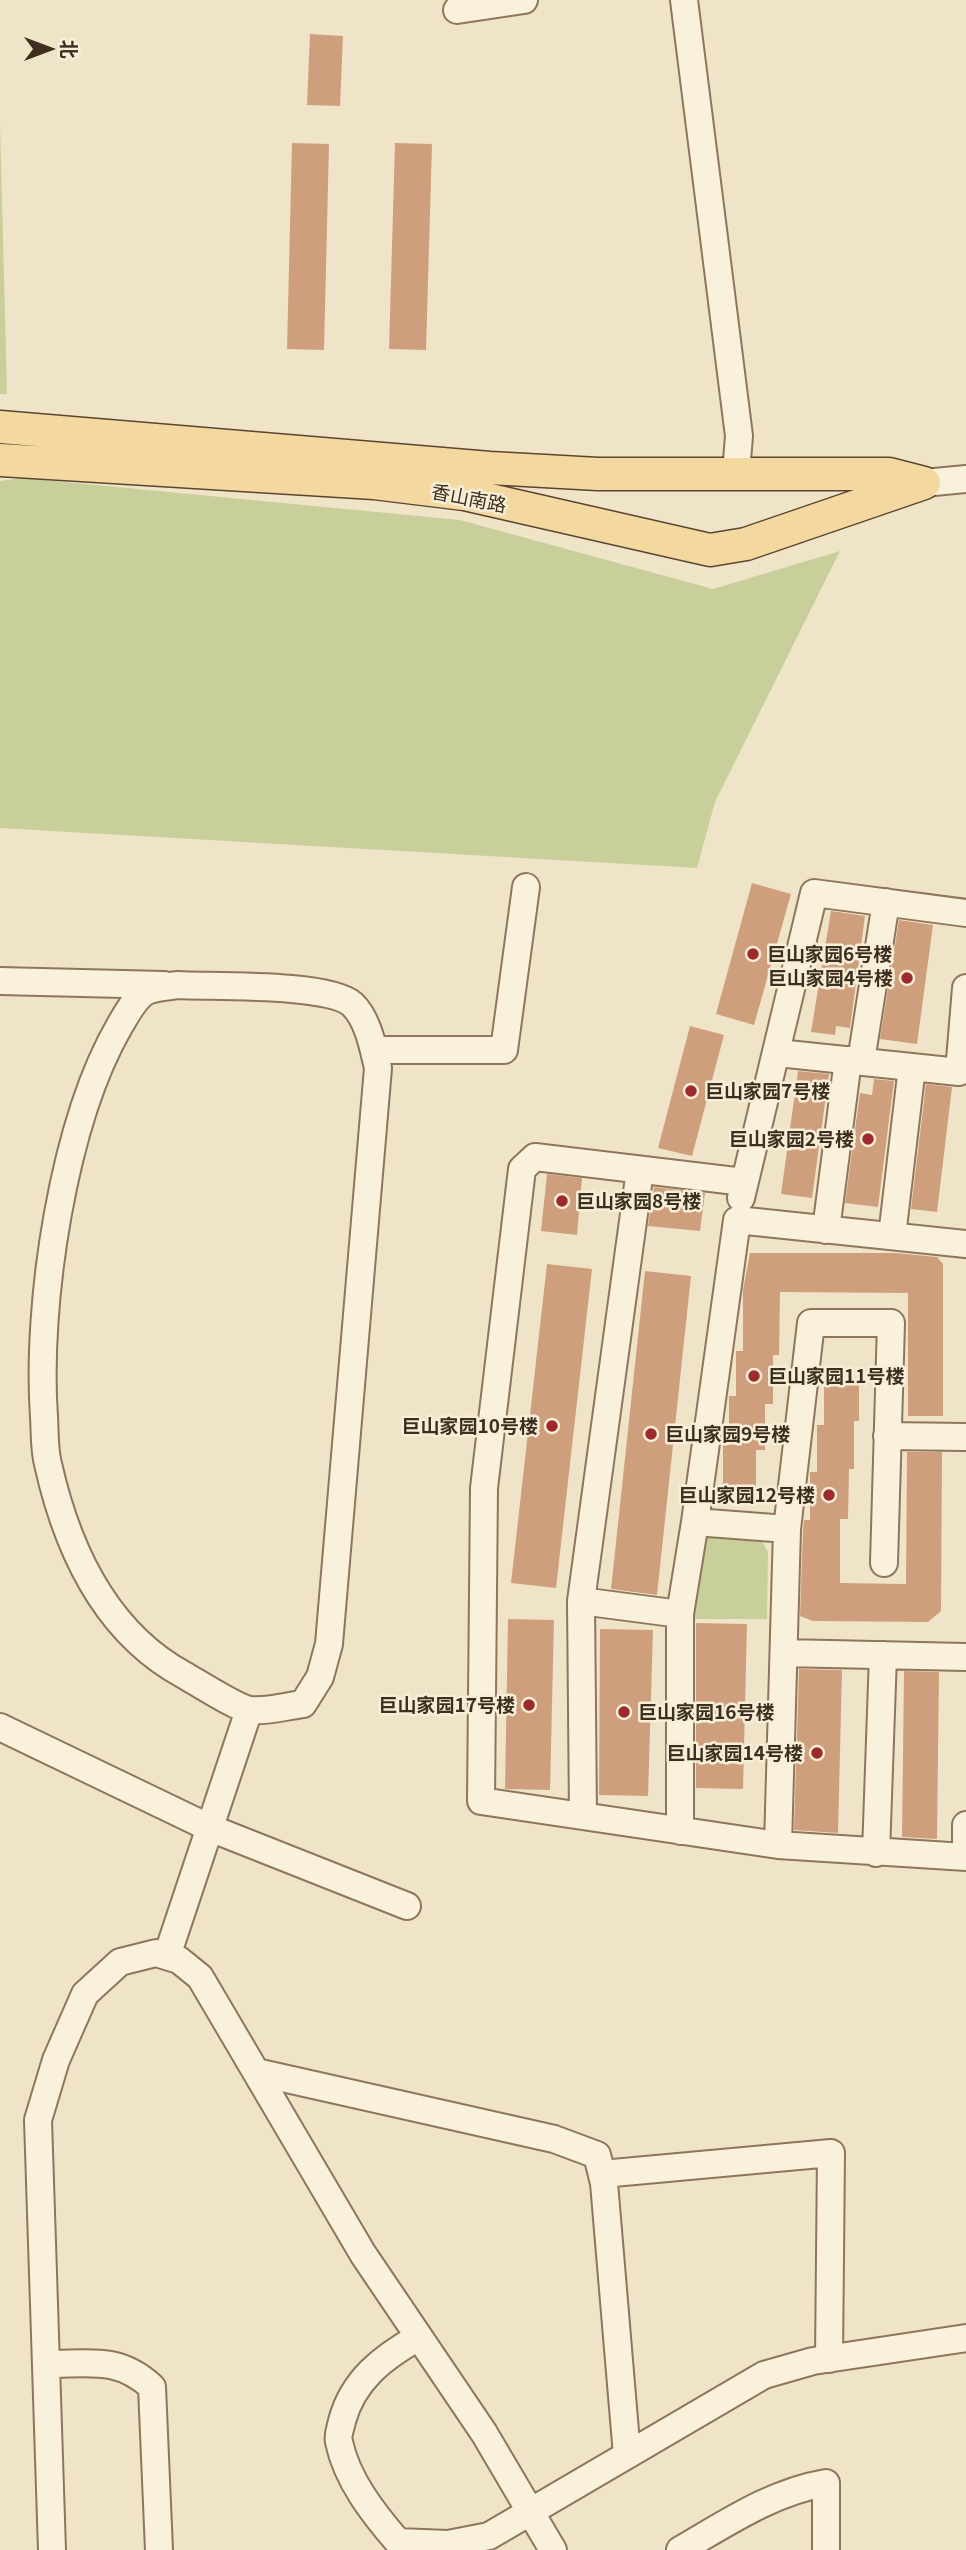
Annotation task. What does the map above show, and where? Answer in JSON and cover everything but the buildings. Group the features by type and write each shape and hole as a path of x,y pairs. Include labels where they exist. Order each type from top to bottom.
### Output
{"main road":[{"name":"香山南路","path":"0,427 490,468 598,474 888,474 924,482"},
{"name":"香山南路","path":"0,460 387,485 464,494 710,550 746,544 924,482"}],"street":[{"path":"457,10 524,0"},
{"path":"684,0 739,436 736,473"},
{"name":"香山南路","path":"924,482 966,479"},
{"path":"374,1050 504,1050 526,887"},
{"path":"680,1831 680,1614 744,1182 778,1053 814,893 966,913"},
{"path":"826,1230 854,1061 886,902"},
{"path":"0,981 177,985 326,992 352,1004 369,1033 378,1068 329,1644 320,1677 303,1704 249,1710 162,1663 125,1632 96,1591 69,1536 47,1462 41,1365 53,1252 69,1162 86,1099 104,1052 127,1012 145,992 177,985"},
{"path":"778,1053 959,1072 966,988"},
{"path":"892,1236 912,1067"},
{"path":"744,1182 535,1157 522,1169 485,1474 481,1801 778,1846 876,1853 966,1857 966,1825"},
{"path":"583,1816 581,1601 640,1170"},
{"path":"737,1220 966,1244"},
{"path":"778,1846 786,1529 811,1322 891,1323 884,1563"},
{"path":"887,1436 966,1437"},
{"path":"695,1522 786,1529"},
{"path":"581,1601 680,1614"},
{"path":"783,1653 966,1657"},
{"path":"876,1853 883,1655"},
{"path":"167,1956 249,1710"},
{"path":"0,1727 210,1828 407,1906"},
{"path":"52,2550 38,2120 56,2060 85,1994 120,1962 156,1953 180,1960 200,1978 363,2254 484,2433 553,2550"},
{"path":"256,2072 554,2139 597,2155 602,2174 626,2455"},
{"path":"602,2174 831,2153 829,2358"},
{"path":"419,2337 392,2352 368,2372 347,2402 338,2439 369,2509 398,2542 448,2544 489,2536 764,2375 829,2358 966,2338"},
{"path":"47,2364 110,2364 135,2371 152,2387 159,2550"},
{"path":"680,2550 770,2499 804,2486 826,2483 826,2550"}],"green space":[{"path":"0,122 7,394 0,394"},
{"path":"23,478 460,520 713,589 840,551 715,802 697,868 0,828 0,481"},
{"path":"692,1535 759,1536 768,1552 767,1619 686,1619"}],"place":[{"name":"巨山家园6号楼","path":"753,954"},
{"name":"巨山家园4号楼","path":"907,978"},
{"name":"巨山家园7号楼","path":"691,1091"},
{"name":"巨山家园2号楼","path":"868,1139"},
{"name":"巨山家园8号楼","path":"562,1201"},
{"name":"巨山家园11号楼","path":"754,1376"},
{"name":"巨山家园10号楼","path":"552,1426"},
{"name":"巨山家园9号楼","path":"651,1434"},
{"name":"巨山家园12号楼","path":"829,1495"},
{"name":"巨山家园17号楼","path":"529,1705"},
{"name":"巨山家园16号楼","path":"624,1712"},
{"name":"巨山家园14号楼","path":"817,1753"}]}
